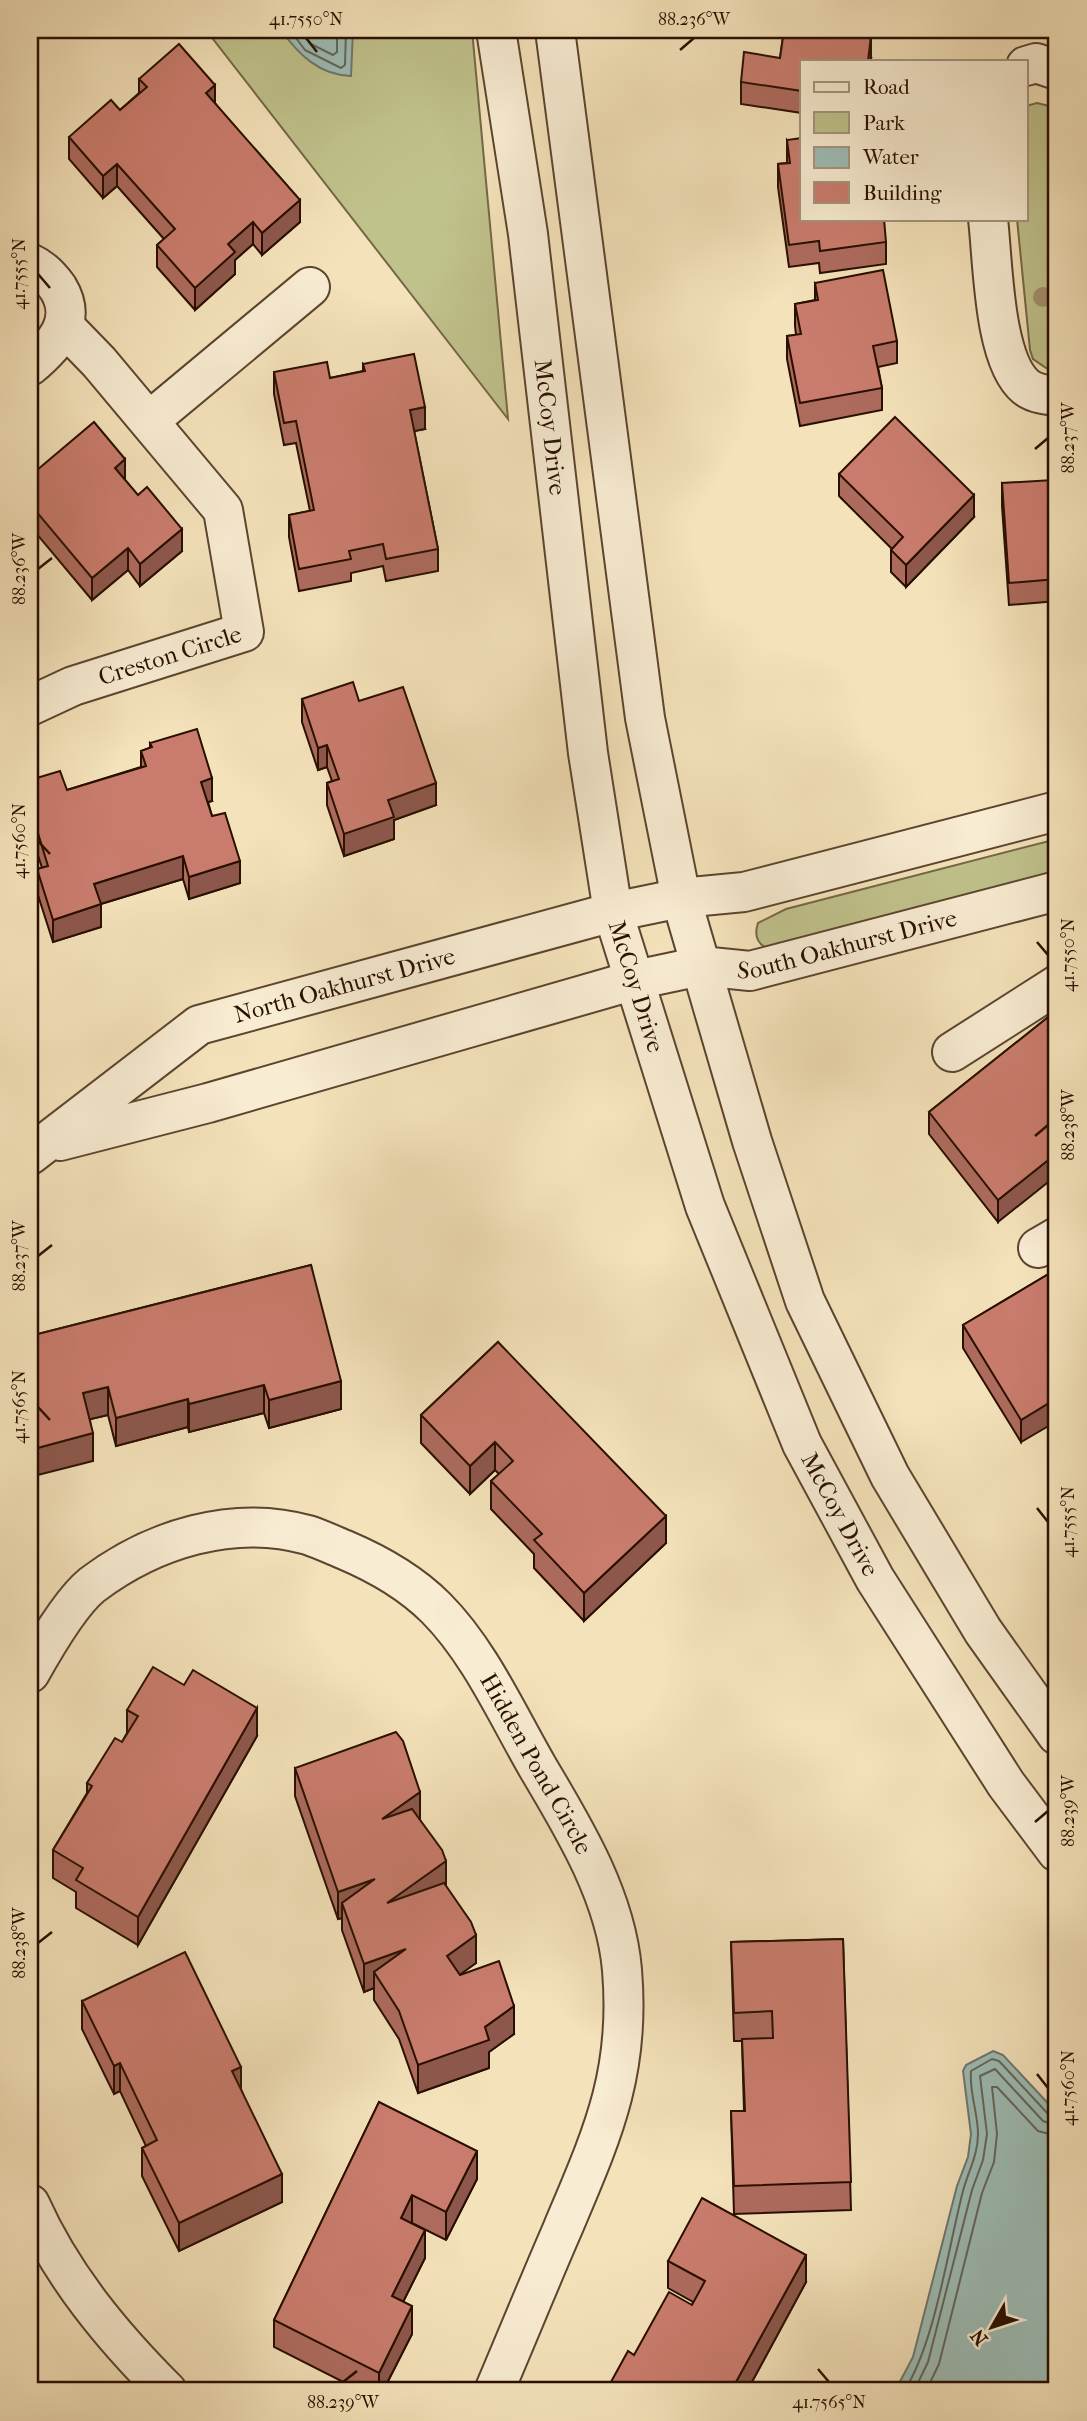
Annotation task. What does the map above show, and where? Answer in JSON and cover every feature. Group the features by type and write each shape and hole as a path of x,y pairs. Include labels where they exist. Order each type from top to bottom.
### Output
{"street":[{"name":"McCoy Drive","path":"496,30 528,234 587,753 613,912 705,1206 802,1444 875,1579 1006,1784 1057,1852"},
{"path":"555,30 645,718 681,898 752,1140 805,1301 890,1476 983,1632 1057,1735"},
{"path":"1028,65 1036,63 1057,70"},
{"path":"988,220 1004,346 1011,364 1026,387 1037,393 1057,396"},
{"path":"30,263 53,281 65,301 65,327 52,348 30,366"},
{"path":"149,421 310,287"},
{"name":"Creston Circle","path":"30,706 73,686 244,632 223,510 99,362 65,327"},
{"path":"681,898 744,892 1057,811"},
{"name":"South Oakhurst Drive","path":"635,980 701,965 750,971 1057,891"},
{"name":"North Oakhurst Drive","path":"34,1141 199,1025 613,912 681,898"},
{"name":"North Oakhurst Drive","path":"34,1141 208,1103 635,980"},
{"path":"952,1052 1057,985"},
{"name":"Hidden Pond Circle","path":"30,1673 48,1641 90,1587 145,1553 191,1534 243,1527 307,1535 366,1559 407,1583 437,1609 466,1645 575,1830 596,1876 622,1968 621,2063 608,2120 494,2391"},
{"path":"30,2204 70,2277 121,2345 167,2391"}],"green space":[{"path":"206,30 472,30 508,419"},
{"path":"1037,103 1049,106 1057,113 1057,374 1033,359 1030,350 1017,220 1028,220 1028,105"},
{"path":"1057,839 1057,875 769,949 757,939 758,923 786,909"}],"water":[{"path":"281,30 353,30 351,76 329,72 310,62"},
{"path":"993,2051 1003,2055 1057,2113 1057,2391 895,2391 913,2357 957,2186 968,2157 971,2134 963,2071 966,2065"}],"building":[{"path":"784,30 851,30 871,35 868,60 800,60 800,91 741,82 744,52 780,58"},
{"path":"179,44 215,85 206,93 300,200 262,233 253,222 228,244 235,252 195,288 157,245 175,229 117,164 103,176 69,137 111,100 120,110 147,87 139,79"},
{"path":"800,138 800,220 884,220 886,242 820,251 819,241 789,245 778,164 790,163 787,140"},
{"path":"883,270 897,341 873,346 882,388 800,403 787,336 801,334 795,304 818,300 815,283"},
{"path":"414,354 425,407 410,410 438,549 386,559 383,544 349,551 351,559 299,569 289,515 314,510 296,421 284,423 274,372 327,362 330,378 365,371 363,364"},
{"path":"895,417 974,495 906,565 891,550 903,537 839,474"},
{"path":"94,422 125,459 115,468 138,495 147,487 182,529 140,564 128,548 92,578 30,504 30,476"},
{"path":"1053,480 1057,506 1057,579 1009,583 1002,483"},
{"path":"353,682 359,701 403,687 436,783 388,800 394,817 344,834 327,783 339,779 327,745 318,748 302,699"},
{"path":"197,729 212,778 201,782 212,816 225,813 240,861 189,877 183,856 94,884 101,904 53,920 37,869 48,866 37,830 30,832 30,780 60,771 67,790 146,766 141,751 152,747 150,743"},
{"path":"1057,1010 1057,1153 998,1200 929,1112"},
{"path":"311,1265 341,1381 269,1400 264,1385 189,1404 188,1399 116,1418 108,1387 83,1393 93,1433 30,1450 30,1336"},
{"path":"1057,1269 1057,1398 1021,1420 963,1325"},
{"path":"498,1342 666,1516 584,1593 534,1540 542,1534 491,1481 513,1461 495,1442 470,1466 421,1415"},
{"path":"153,1667 184,1685 193,1670 257,1708 138,1917 76,1880 83,1868 53,1850 92,1786 87,1783 115,1738 122,1742 138,1716 127,1710"},
{"path":"396,1732 403,1741 420,1792 382,1819 412,1809 442,1850 446,1861 387,1903 444,1883 471,1922 476,1935 447,1956 460,1975 499,1961 514,2006 485,2027 489,2040 418,2065 399,2011 374,1972 406,1949 364,1964 342,1903 375,1879 338,1892 295,1768"},
{"path":"843,1939 851,2182 734,2186 731,2111 745,2111 742,2039 773,2038 772,2011 734,2013 731,1942"},
{"path":"185,1952 241,2067 232,2071 282,2174 179,2223 142,2148 157,2140 120,2063 114,2066 82,2001"},
{"path":"379,2102 477,2151 446,2212 412,2195 401,2218 425,2230 392,2296 412,2306 379,2373 274,2320"},
{"path":"702,2198 806,2255 731,2391 606,2391 628,2351 634,2355 669,2292 692,2305 705,2281 668,2261"}]}
